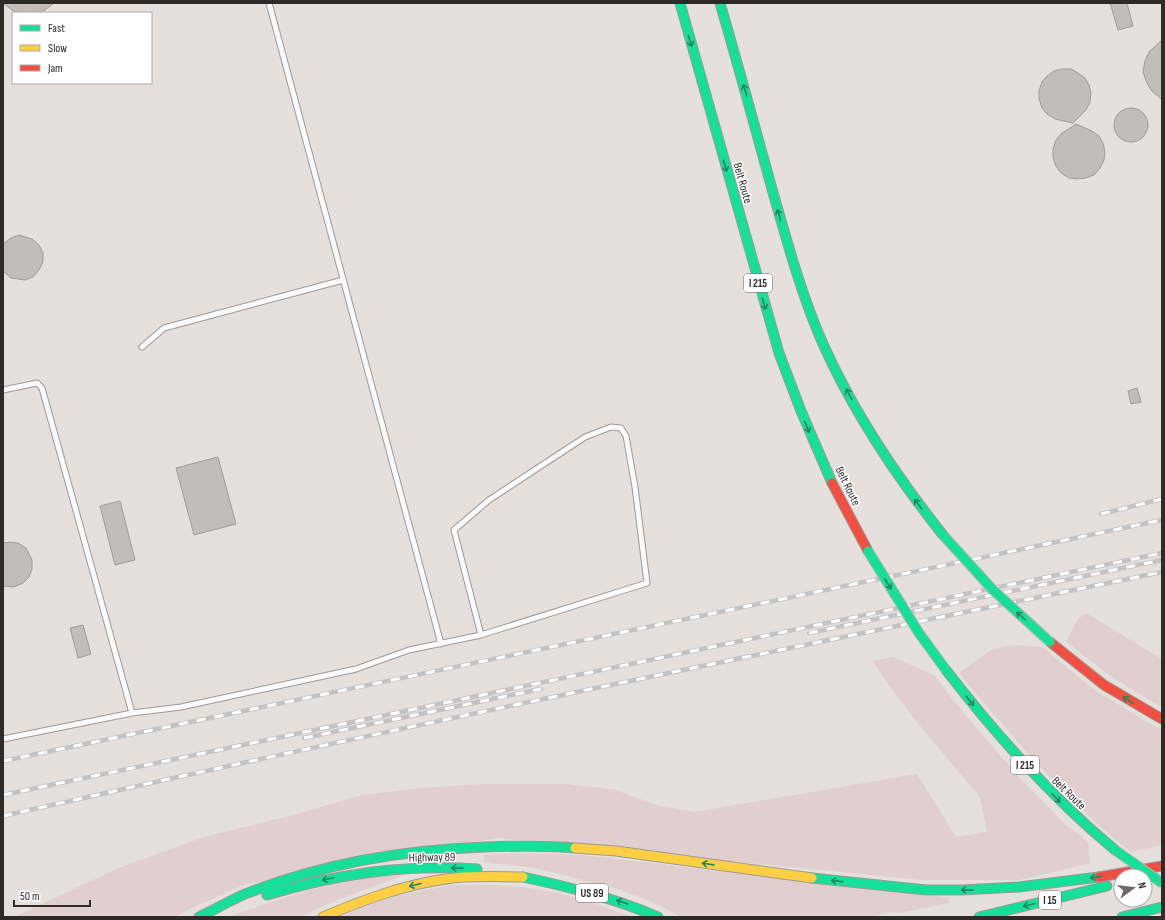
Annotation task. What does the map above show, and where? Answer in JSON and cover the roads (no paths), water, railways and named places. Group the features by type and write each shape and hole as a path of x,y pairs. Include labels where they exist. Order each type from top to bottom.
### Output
{"main road":[{"name":"Belt Route","path":"680,3 781,359 798,405 822,461 868,551 919,633 986,722 1049,791 1089,829 1115,850 1162,883"},
{"path":"720,3 790,252 811,315 842,382 868,429 898,477 942,534 993,590 1050,642 1104,685 1162,719"},
{"path":"199,917 218,906 247,894 311,872 398,855 480,847 562,847 614,851 772,873 930,890 1013,888 1100,877 1162,866"},
{"name":"Highway 89","path":"205,917 294,887 359,874 407,869 437,868 474,869 523,877 589,892 624,903 658,917"},
{"path":"323,917 356,903 388,892 429,881 463,877 523,877"},
{"name":"I 15","path":"979,917 1113,884"},
{"path":"1122,917 1162,907"}],"lane":[{"path":"269,3 441,644"},
{"path":"142,347 164,328 343,280"},
{"path":"3,390 37,383 42,388 132,712"},
{"path":"3,739 132,712 181,708 356,669 409,650 481,635 647,583 635,487 626,436 621,428 611,427 585,437 489,500 454,530 481,635"}],"railway":[{"path":"1101,514 1162,499"},
{"path":"3,761 1162,520"},
{"path":"3,795 1162,553"},
{"path":"809,633 1162,560"},
{"path":"3,816 437,721 1162,572"},
{"path":"304,738 541,689"}]}
